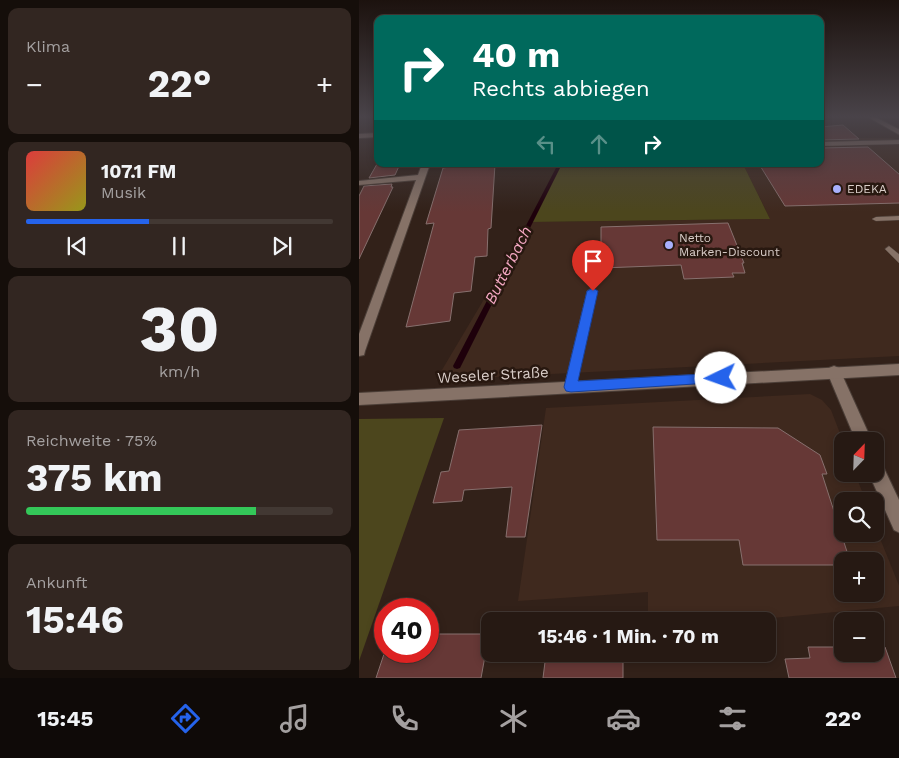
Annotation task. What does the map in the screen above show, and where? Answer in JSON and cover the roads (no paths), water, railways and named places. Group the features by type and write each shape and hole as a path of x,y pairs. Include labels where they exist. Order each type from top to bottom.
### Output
{"street":[{"path":"359,350 425,167"},
{"path":"359,184 421,177"},
{"name":"Weseler Straße","path":"359,399 899,368"},
{"path":"834,372 859,432"},
{"path":"881,482 899,524"}],"lane":[{"path":"875,219 899,218"},
{"path":"889,249 899,261"},
{"path":"571,387 593,291"}],"waterway":[{"name":"Butterbach","path":"457,366 558,167"}],"place":[{"name":"EDEKA","path":"837,189"},
{"name":"Netto Marken-Discount","path":"669,245"}]}
